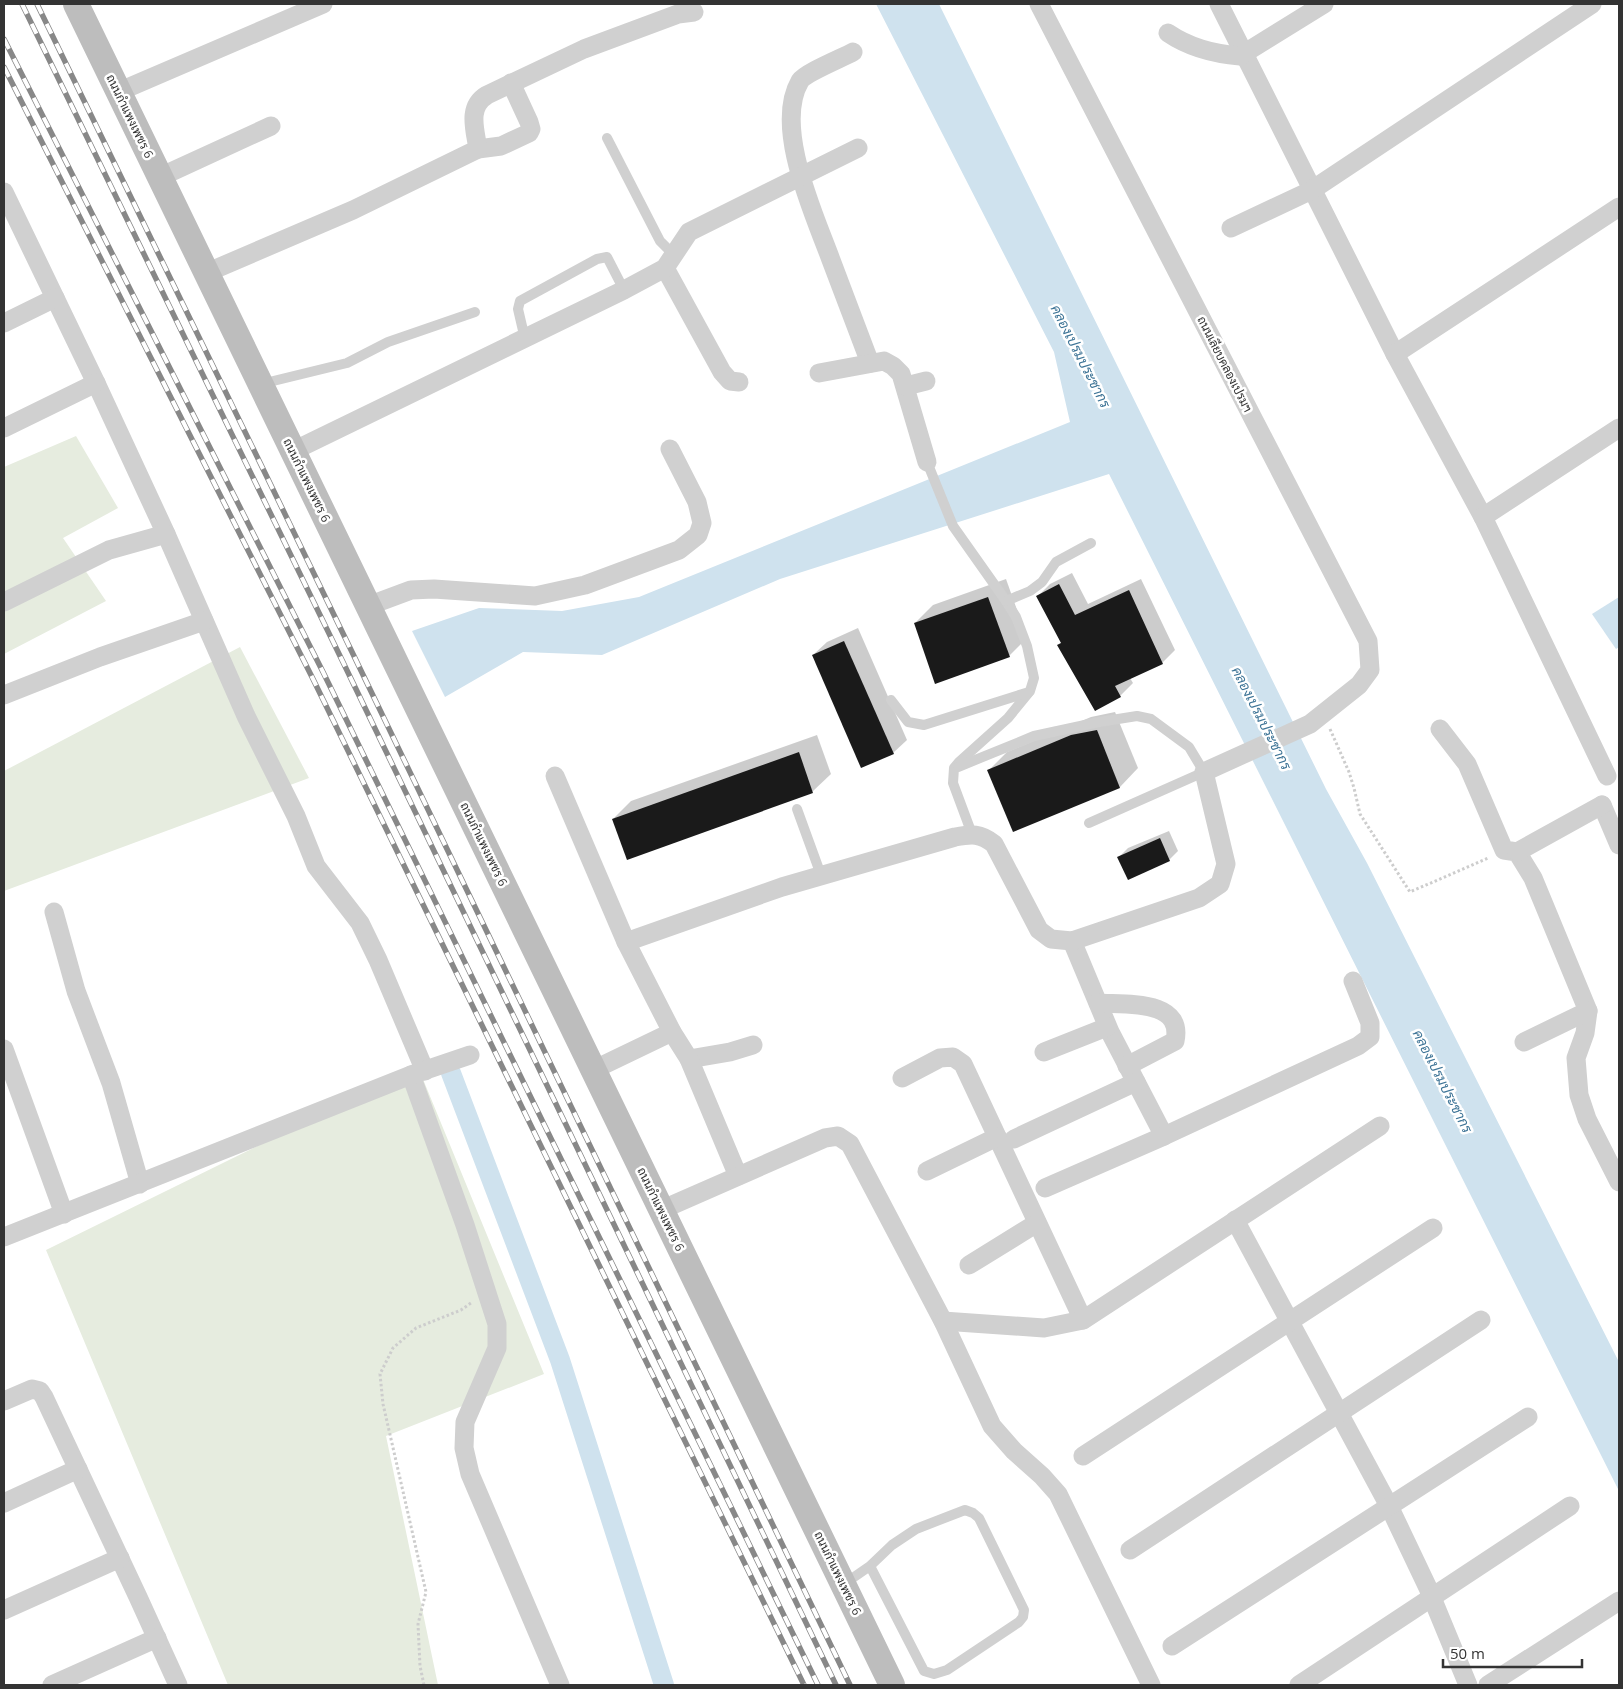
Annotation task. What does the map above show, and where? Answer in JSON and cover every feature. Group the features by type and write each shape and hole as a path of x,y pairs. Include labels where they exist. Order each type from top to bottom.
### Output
{"main road":[{"name":"ถนนกำแพงเพชร 6","path":"76,4 892,1685"}],"street":[{"path":"118,92 323,4"},
{"name":"ถนนเลียบคลองเปรมฯ","path":"1039,4 1368,641 1370,670 1360,685 1316,719 1204,772"},
{"path":"1220,4 1395,354 1483,517 1613,772 1602,805 1619,844"},
{"path":"1168,33 1199,49 1233,56 1244,54 1324,4"},
{"path":"1232,228 1312,190 1592,4"},
{"path":"478,149 474,108 479,100 584,49 678,14 694,12"},
{"path":"853,52 800,80 795,94 792,135 800,178 870,363"},
{"path":"206,273 353,210 478,149 501,146 529,134 531,129 529,122 511,83"},
{"path":"160,177 271,126"},
{"path":"293,451 624,290 670,262 688,232 858,148"},
{"path":"4,192 56,298 166,534 246,716 296,816 316,866 360,923 378,960 418,1073 497,1324 496,1348 465,1422 464,1448 470,1474 560,1685"},
{"path":"1395,354 1619,207"},
{"path":"670,262 722,372 730,381 739,382"},
{"path":"4,323 56,298"},
{"path":"819,373 884,361 893,366 902,374 927,462"},
{"path":"906,386 926,381"},
{"path":"4,428 96,383"},
{"path":"1483,517 1619,428"},
{"path":"368,606 411,590 434,589 535,596 585,585 679,550 698,535 702,523 697,502 670,449"},
{"path":"4,602 108,550 166,534"},
{"path":"4,695 100,657 204,621"},
{"path":"1440,728 1467,764 1511,851 1533,878 1588,1011 1585,1033 1576,1058 1579,1095 1587,1119 1619,1182"},
{"path":"626,942 821,875 955,837 972,834 985,837 994,844 1039,930 1051,939 1072,940 1199,898 1220,884 1226,864 1204,772"},
{"path":"555,776 626,942 672,1032 689,1059 738,1176"},
{"path":"1511,851 1602,805"},
{"path":"54,912 76,992 110,1083 140,1184"},
{"path":"1072,940 1108,1026 1164,1136"},
{"path":"1045,1188 1164,1136 1358,1046 1370,1037 1370,1023 1353,981"},
{"path":"927,1171 1006,1138 1132,1074 1174,1042 1177,1032 1174,1021 1161,1009 1147,1006 1098,1003"},
{"path":"1524,1042 1588,1011"},
{"path":"1044,1052 1108,1026"},
{"path":"593,1070 672,1032"},
{"path":"689,1059 730,1052 753,1044"},
{"path":"4,1049 64,1214"},
{"path":"4,1237 418,1073 470,1055"},
{"path":"902,1078 940,1058 953,1057 963,1064 1006,1138 1038,1223 1083,1320"},
{"path":"943,1321 1044,1328 1083,1320 1380,1126"},
{"path":"661,1210 825,1138 838,1136 850,1144 943,1321 992,1426 1014,1451 1042,1476 1058,1494 1151,1685"},
{"path":"1235,1220 1389,1506 1431,1597 1468,1685"},
{"path":"969,1265 1038,1223"},
{"path":"1084,1456 1433,1228"},
{"path":"1130,1550 1481,1320"},
{"path":"4,1401 32,1389 40,1391 178,1685"},
{"path":"1172,1646 1528,1417"},
{"path":"4,1504 78,1469"},
{"path":"1299,1685 1570,1506"},
{"path":"4,1610 120,1558"},
{"path":"1488,1685 1619,1601"},
{"path":"52,1685 156,1638"}],"lane":[{"path":"607,138 670,262"},
{"path":"525,338 518,309 520,301 598,259 607,257 624,290"},
{"path":"260,385 347,363 388,342 475,312"},
{"path":"927,462 953,526 1016,617 1027,646 1034,678 1030,692 1008,718 954,768 953,783 972,834"},
{"path":"1006,600 1030,592 1042,582 1056,562 1091,543"},
{"path":"891,700 908,722 924,725 1030,692"},
{"path":"954,768 1034,736 1137,716 1151,719 1188,747 1204,772 1089,823"},
{"path":"797,809 821,875"},
{"path":"843,1585 870,1566 892,1545 916,1530 965,1510 979,1518 1024,1610 1023,1617 1019,1622 947,1670 934,1674 924,1671 870,1566"}],"path":[{"path":"1316,719 1338,745 1349,772 1360,814 1410,892 1482,861 1511,851"},
{"path":"424,1685 420,1666 418,1624 426,1592 383,1404 380,1374 393,1348 416,1328 461,1310 486,1292"}],"shaded area":[{"path":"76,436 118,508 63,538 106,601 4,654 4,467"},
{"path":"240,647 309,778 4,891 4,771"},
{"path":"418,1067 544,1374 386,1436 438,1685 228,1685 46,1250"}],"water":[{"name":"คลองเปรมประชากร","path":"876,4 939,4 1326,789 1367,863 1619,1362 1619,1491 1109,474 780,579 602,655 523,652 445,697 412,631 479,608 562,611 639,597 1070,422 1054,352"},
{"path":"1619,597 1619,647 1616,649 1592,614"}],"building":[{"path":"1059,584 1075,615 1129,590 1163,664 1115,686 1121,697 1095,711 1057,645 1061,643 1036,596"},
{"path":"988,597 1010,657 935,684 914,623"},
{"path":"844,641 894,754 861,768 812,655"},
{"path":"1097,730 1120,788 1013,832 987,770 1071,735"},
{"path":"799,752 813,793 627,860 612,819"},
{"path":"1160,838 1170,861 1128,880 1117,857"}],"waterway":[{"path":"451,1073 560,1360 664,1685"}],"railway":[{"path":"22,4 341,658 836,1685"},
{"path":"37,4 850,1685"},
{"path":"4,39 323,672 818,1685"},
{"path":"4,67 312,677 804,1685"}]}
